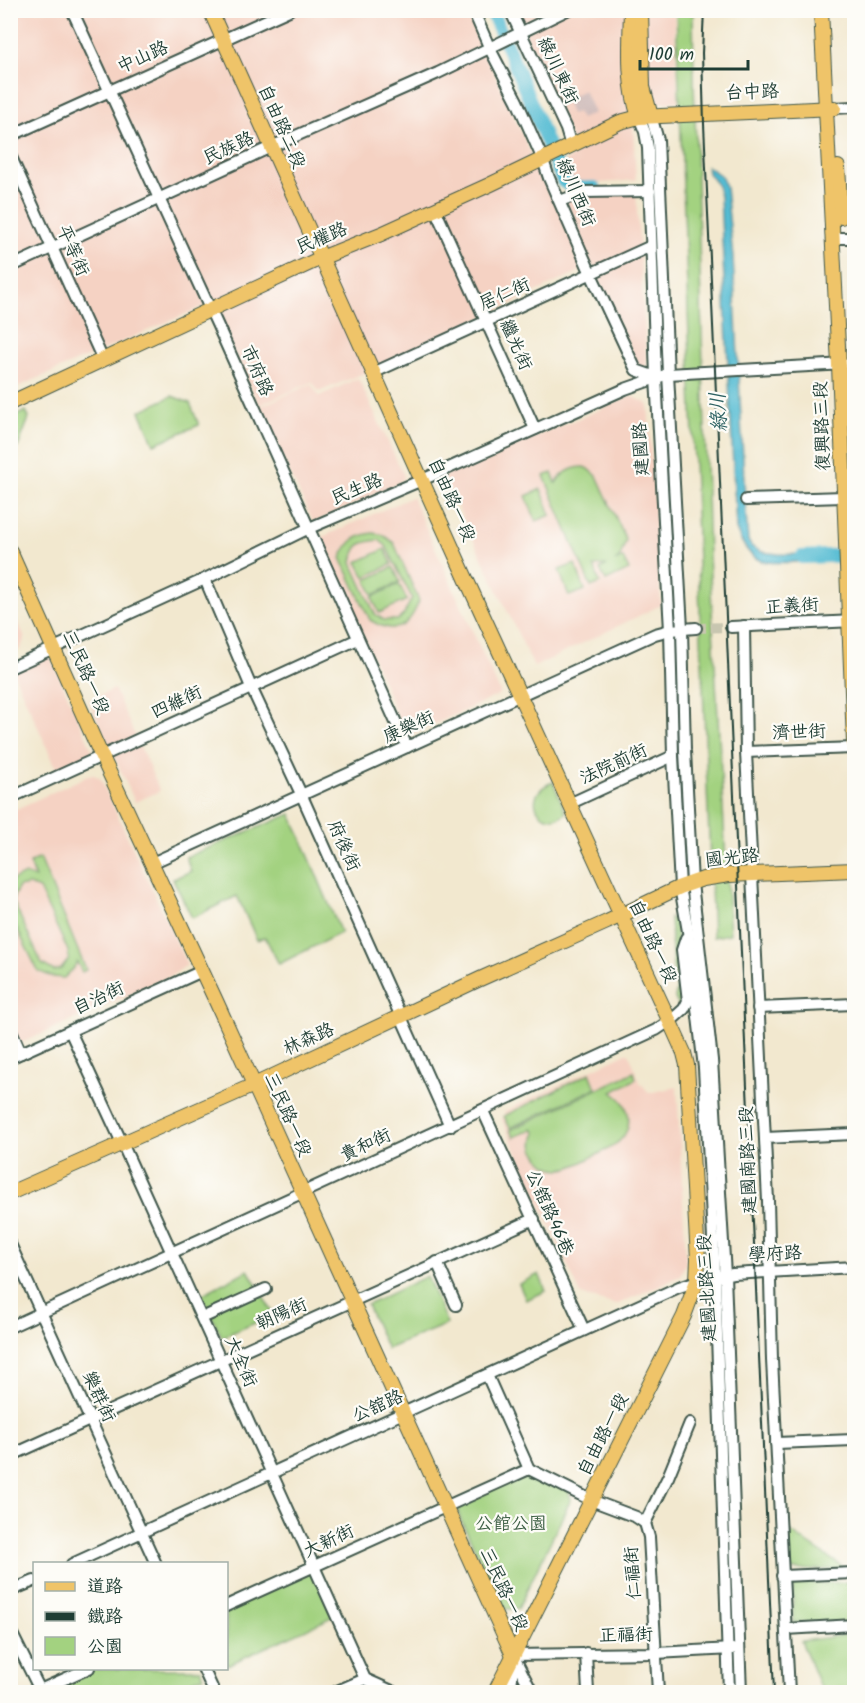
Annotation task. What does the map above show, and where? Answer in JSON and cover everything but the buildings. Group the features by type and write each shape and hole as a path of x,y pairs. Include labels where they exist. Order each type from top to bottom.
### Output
{"main road":[{"name":"自由路二段","path":"210,10 321,258"},
{"name":"建國路","path":"631,10 631,86 633,98 645,116"},
{"name":"建國路","path":"641,10 642,87 645,116"},
{"path":"822,10 830,108"},
{"path":"830,108 831,10"},
{"name":"台中路","path":"645,116 830,108"},
{"name":"復興路三段","path":"830,108 843,238 842,365 850,495 855,743"},
{"name":"民權路","path":"10,403 620,122 645,116"},
{"name":"自由路一段","path":"321,258 684,1053 688,1076 698,1281 684,1316 495,1692"},
{"name":"三民路一段","path":"10,551 513,1655"},
{"name":"復興路三段","path":"850,554 855,575"},
{"name":"國光路","path":"620,916 704,879 729,875 855,870"},
{"name":"林森路","path":"10,1193 254,1085 620,916"}],"street":[{"name":"市府路","path":"72,10 210,310 406,747"},
{"name":"中山路","path":"10,136 289,10"},
{"name":"綠川西街","path":"473,10 517,101 557,153 549,178 636,370 656,377"},
{"name":"綠川東街","path":"510,10 517,35 566,129 557,153"},
{"path":"517,35 567,10"},
{"name":"民族路","path":"10,267 517,35"},
{"name":"台中路","path":"830,108 855,107"},
{"name":"建國路","path":"645,116 670,630 673,756 686,885"},
{"name":"建國路","path":"645,116 658,140 682,629 686,885"},
{"name":"平等街","path":"10,155 103,360"},
{"path":"560,201 584,192 650,191"},
{"name":"繼光街","path":"435,209 535,429"},
{"name":"居仁街","path":"373,373 651,246"},
{"name":"民生路","path":"10,668 308,529 656,377 668,374 842,365"},
{"path":"746,500 850,495"},
{"name":"府後街","path":"205,579 251,687 450,1126"},
{"name":"正義街","path":"731,627 852,621"},
{"name":"建國南路三段","path":"744,626 746,752 789,1692"},
{"path":"682,629 696,628"},
{"name":"康樂街","path":"152,863 655,634 682,629"},
{"name":"四維街","path":"10,798 358,639"},
{"name":"濟世街","path":"746,752 855,748"},
{"name":"法院前街","path":"569,804 673,756"},
{"name":"建國北路三段","path":"686,885 688,931 704,1068 720,1275 741,1692"},
{"name":"建國北路三段","path":"686,885 712,1060 720,1275 729,1692"},
{"path":"670,1022 684,1009 687,1001 682,950 688,931"},
{"name":"自治街","path":"10,1058 202,971"},
{"path":"758,1008 855,1004"},
{"name":"貴和街","path":"10,1327 483,1111 670,1022"},
{"path":"10,1029 21,1053"},
{"name":"大全街","path":"70,1031 365,1679"},
{"name":"公舘路46巷","path":"483,1111 584,1330"},
{"path":"765,1138 855,1134"},
{"name":"朝陽街","path":"10,1456 534,1219"},
{"name":"樂群街","path":"10,1244 156,1562"},
{"path":"437,1262 456,1305"},
{"name":"學府路","path":"698,1281 720,1275 855,1267"},
{"name":"公舘路","path":"74,1562 679,1287 698,1281"},
{"path":"202,1318 266,1289"},
{"path":"487,1374 529,1468 591,1500 636,1517 645,1523 668,1477 690,1423"},
{"path":"776,1443 855,1440"},
{"name":"大新街","path":"228,1605 529,1468"},
{"name":"仁福街","path":"645,1523 649,1537 658,1692"},
{"path":"782,1576 855,1574"},
{"path":"10,1591 33,1581"},
{"path":"786,1629 855,1625"},
{"path":"10,1630 40,1691 85,1670"},
{"name":"正福街","path":"513,1655 657,1653 740,1648"},
{"path":"586,1653 588,1692"},
{"path":"504,1692 513,1655"},
{"path":"511,1692 513,1655"},
{"name":"三民路一段","path":"513,1655 532,1692"},
{"path":"204,1670 214,1692"},
{"path":"335,1692 365,1679 394,1692"}],"shaded area":[{"path":"11,11 466,11 550,195 636,193 647,369 638,367 593,265 367,372 319,392 312,382 259,405 209,304 11,390"},
{"path":"515,11 674,11 678,101 632,106 636,180 588,184 573,180 569,176 562,163 578,153"},
{"path":"584,90 594,113 581,119 577,112 571,114 565,99"},
{"path":"358,378 404,476 400,483 316,522 312,520 259,407 311,384 319,396"},
{"path":"632,396 648,404 661,605 534,667 443,476"},
{"path":"412,497 501,694 406,737 322,537"},
{"path":"10,606 25,638 20,649 11,654"},
{"path":"49,654 94,754 57,770 11,667"},
{"path":"114,689 160,791 135,802 89,701"},
{"path":"92,774 100,778 187,965 171,976 19,1044 10,1026 10,812"},
{"path":"629,1053 640,1082 649,1093 677,1087 686,1262 680,1276 616,1305 581,1295 502,1120 505,1111"}],"green space":[{"path":"676,11 693,11 709,556 730,934 713,937"},
{"path":"172,396 190,403 199,425 154,444 140,411"},
{"path":"26,411 29,418 18,447 11,451 11,418"},
{"path":"584,467 597,476 626,540 620,557 615,561 623,558 629,570 606,581 600,569 607,565 594,566 600,583 591,587 544,476 552,473 556,483 568,471"},
{"path":"541,489 551,515 536,521 526,496"},
{"path":"366,534 383,535 394,543 419,601 411,618 400,627 387,628 370,620 341,558 353,540","holes":["379,540 386,546 412,598 404,614 398,620 384,620 375,614 352,563 357,548 363,543"]},
{"path":"385,549 392,564 365,577 357,562"},
{"path":"575,564 585,590 569,596 559,570"},
{"path":"393,567 400,582 373,595 366,580"},
{"path":"399,584 407,600 379,613 372,597"},
{"path":"553,782 566,813 549,818 542,815 535,802 543,788"},
{"path":"291,814 341,933 279,964 265,937 257,940 237,896 192,918 173,879 191,871 186,857"},
{"path":"40,858 86,970 82,972 77,962 64,978 52,977 38,971 11,917 11,881 25,874 35,878 30,863","holes":["29,885 39,889 68,951 69,959 61,969 54,971 42,964 13,901 19,887"]},
{"path":"670,918 675,919 683,992 683,1000 679,1008 675,998 677,987 673,967"},
{"path":"634,1072 636,1079 612,1092 622,1101 628,1113 627,1130 612,1147 579,1164 568,1168 554,1168 543,1162 535,1152 536,1133 533,1129 514,1137 510,1130"},
{"path":"590,1073 596,1088 510,1128 504,1116"},
{"path":"248,1270 274,1315 222,1337 201,1295"},
{"path":"539,1274 546,1291 526,1300 519,1284"},
{"path":"427,1276 447,1324 387,1349 367,1305"},
{"name":"公館公園","path":"519,1471 568,1489 571,1499 518,1609 504,1609 459,1516 459,1503"},
{"path":"786,1529 846,1569 788,1570"},
{"path":"314,1570 335,1616 228,1665 228,1608"},
{"path":"854,1582 854,1622 793,1623 793,1584"},
{"path":"854,1634 854,1692 822,1692 801,1641"},
{"path":"91,1670 201,1670 204,1676 164,1692 45,1692"}],"water":[{"path":"707,166 721,176 726,188 733,257 748,541 752,547 762,552 819,555 819,560 782,563 762,561 746,548 736,529 720,196 718,186 708,173"}],"waterway":[{"name":"綠川","path":"491,10 563,181 578,188 594,188"},
{"name":"綠川","path":"802,557 854,555"}],"tunnel":[{"path":"696,628 731,627"}],"railway":[{"path":"704,10 702,53 704,124 774,1692"}]}
